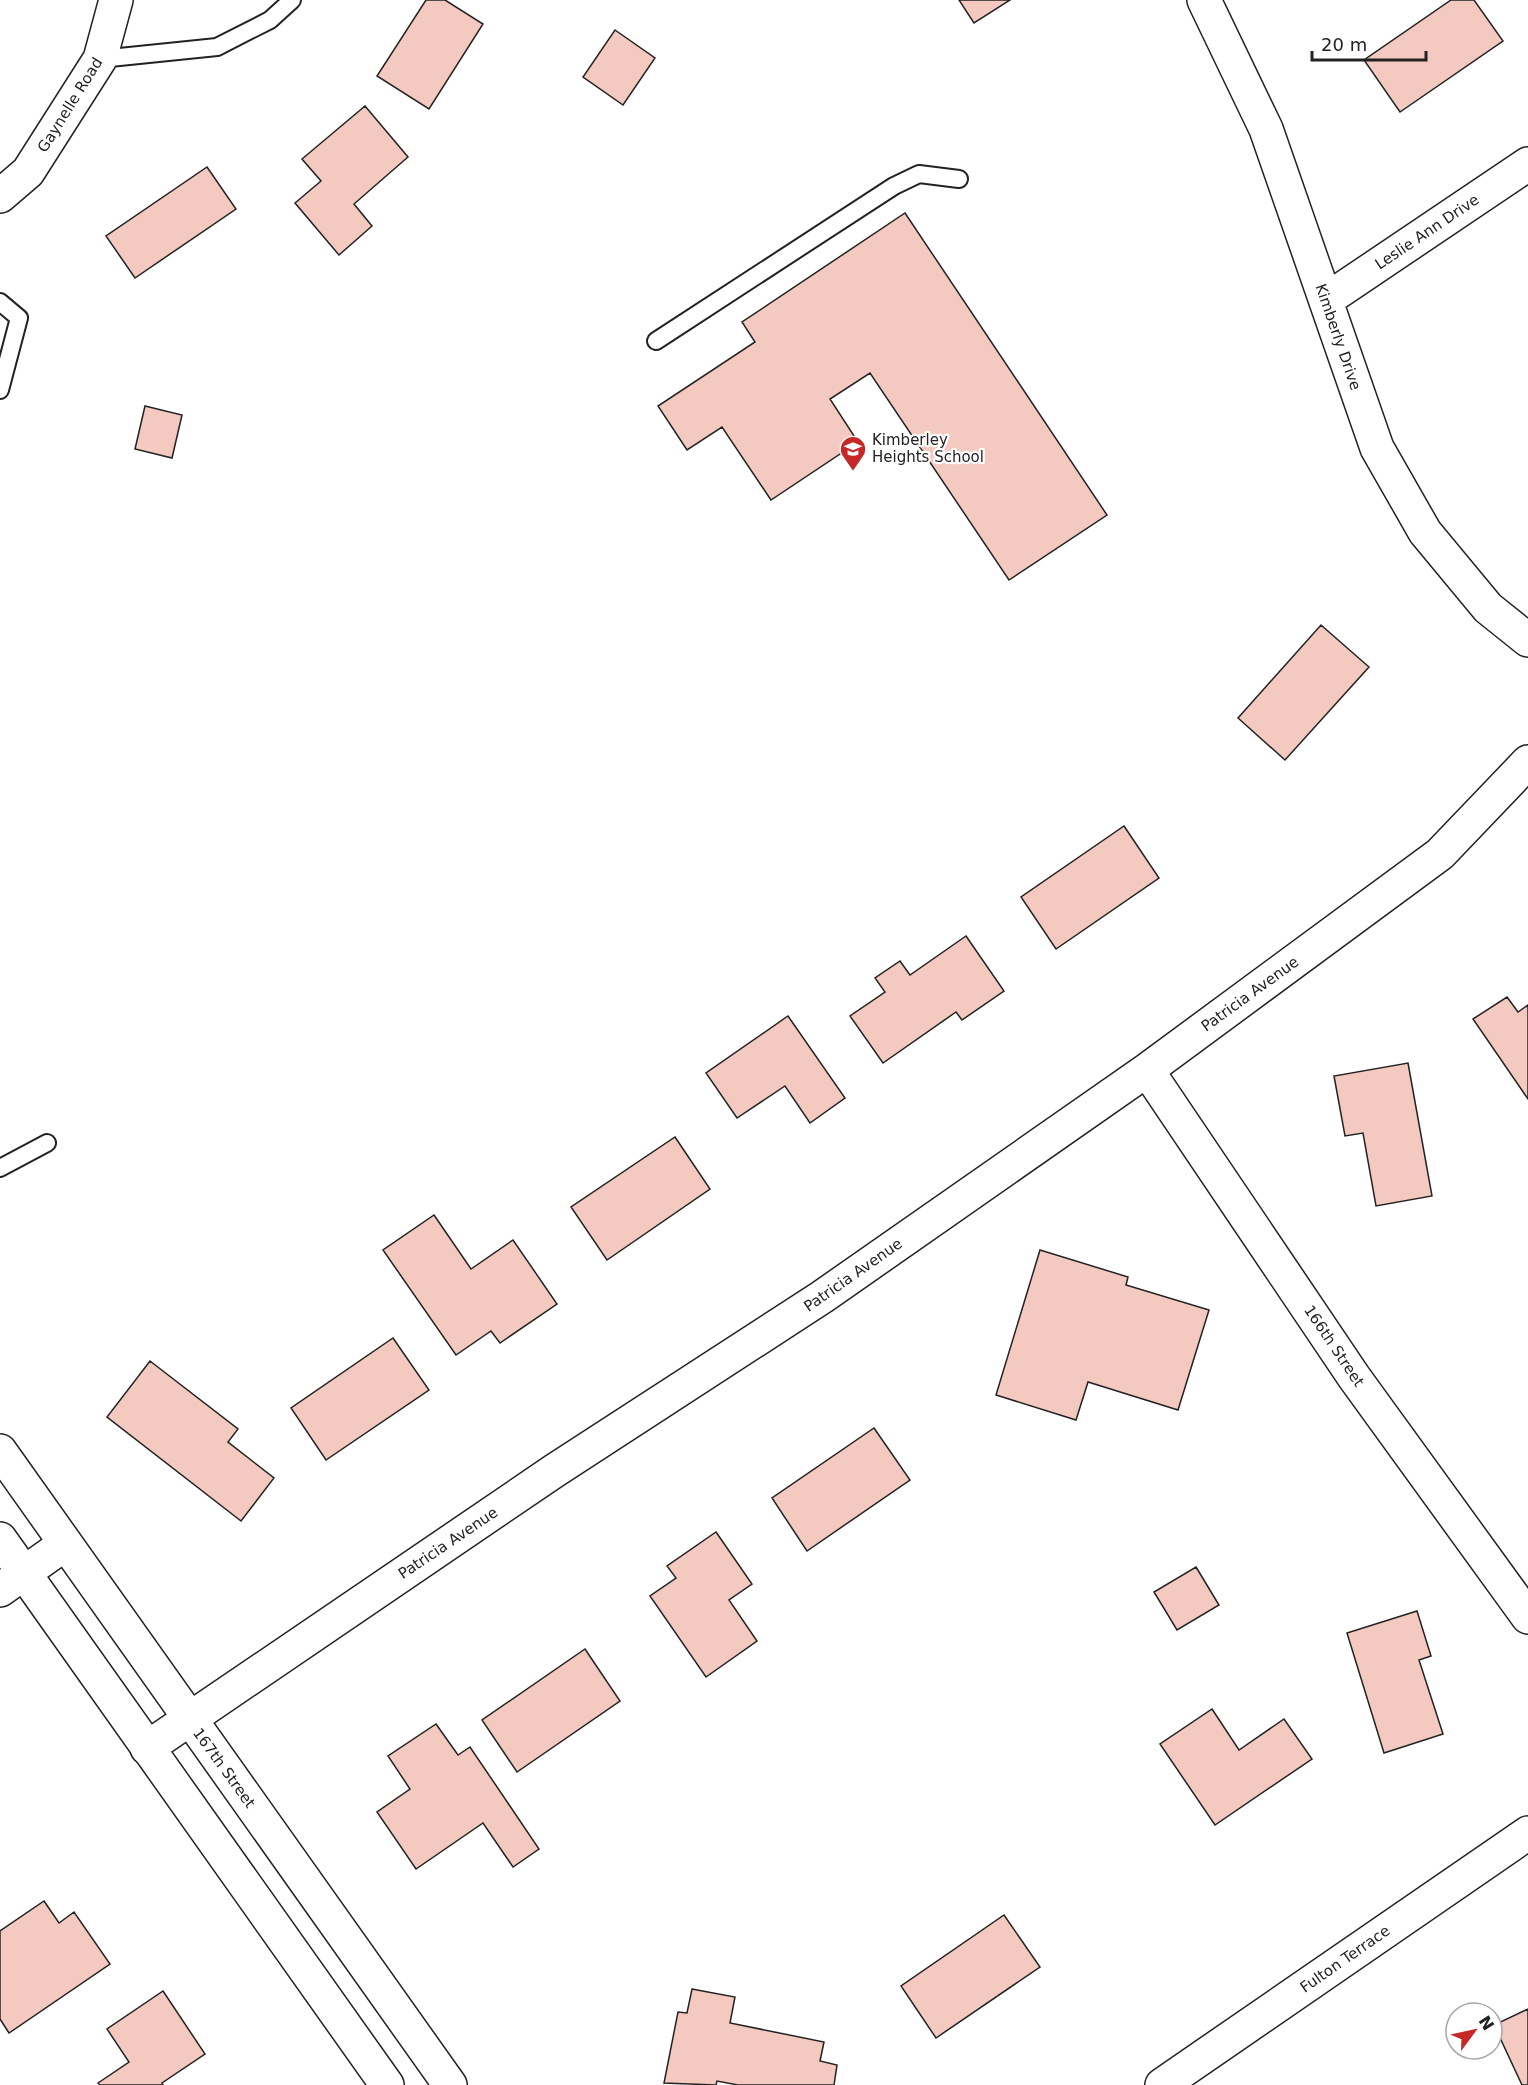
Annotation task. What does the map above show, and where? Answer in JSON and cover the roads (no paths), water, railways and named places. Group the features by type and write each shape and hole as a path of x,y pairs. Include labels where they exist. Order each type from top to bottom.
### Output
{"street":[{"name":"Gaynelle Road","path":"0,196 28,172 100,59 116,0"},
{"name":"Kimberly Drive","path":"1204,0 1266,129 1377,448 1425,532 1488,608 1528,640"},
{"name":"Leslie Ann Drive","path":"1326,300 1528,164"},
{"name":"Patricia Avenue","path":"147,1748 190,1721 554,1471 822,1297 1147,1070 1440,854 1528,762"},
{"name":"166th Street","path":"1147,1070 1354,1377 1528,1617"},
{"name":"167th Street","path":"0,1451 450,2085"},
{"path":"0,1539 11,1581 147,1748 387,2085"},
{"path":"11,1581 65,1544"},
{"name":"Fulton Terrace","path":"1162,2085 1528,1833"}],"lane":[{"path":"100,59 217,47 270,20 292,0"},
{"path":"656,341 894,186 919,174 959,179"},
{"path":"0,302 19,318 0,390"},
{"path":"0,1168 47,1143"}],"place":[{"name":"Kimberley Heights School","path":"853,472"}]}
